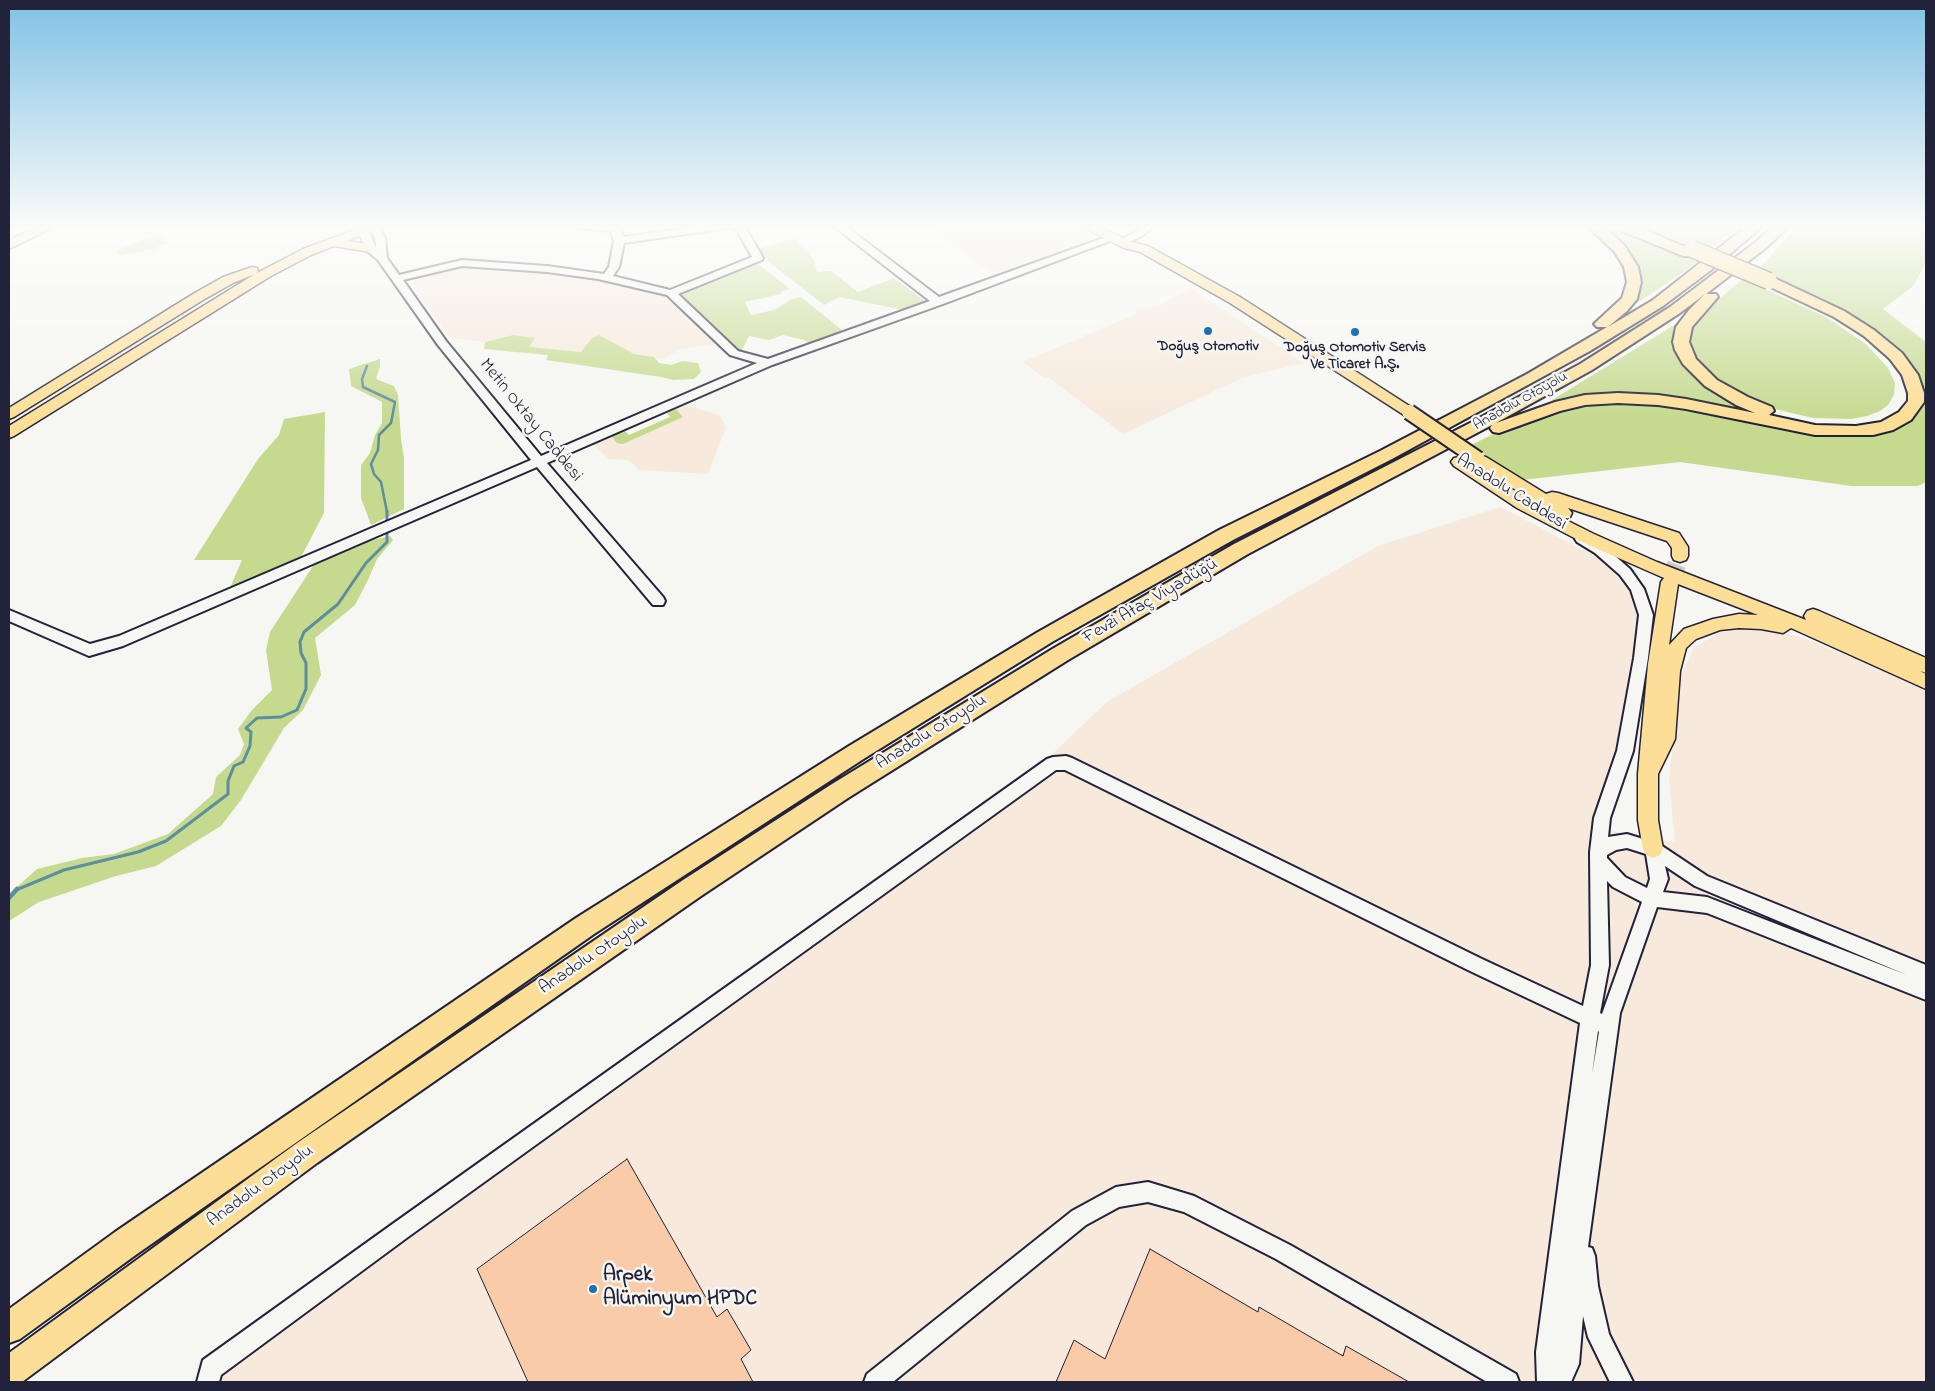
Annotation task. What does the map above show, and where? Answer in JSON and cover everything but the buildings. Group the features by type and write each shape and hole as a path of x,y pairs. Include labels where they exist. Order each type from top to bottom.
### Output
{"highway":[{"path":"1533,377 1550,357 1591,332 1622,308 1632,290"},
{"name":"Anadolu Otoyolu","path":"1226,535 1386,455 1533,377 1658,303 1675,290"},
{"name":"Anadolu Otoyolu","path":"1241,550 1476,427 1625,343 1701,290"},
{"path":"1720,290 1688,320 1680,342 1689,361 1700,374 1724,392 1758,408 1792,419 1821,423 1861,423 1883,417 1899,406 1903,389 1900,378 1894,367 1872,344 1822,312 1781,290"},
{"path":"1369,482 1453,450 1519,420 1555,407 1585,400 1626,398 1658,400 1781,424 1837,432 1873,430 1887,426 1905,416 1916,402 1916,393 1910,375 1896,356 1869,333 1839,314 1784,290"},
{"name":"Fevzi Ataç Viyadüğü","path":"1053,646 1226,535"},
{"name":"Fevzi Ataç Viyadüğü","path":"1053,646 1241,550"},
{"name":"Anadolu Otoyolu","path":"9,1328 126,1243 585,926 857,752 1053,646"},
{"name":"Anadolu Otoyolu","path":"9,1372 308,1153 692,888 849,785 1053,646"}],"main road":[{"path":"9,414 209,290"},
{"path":"9,422 217,290"},
{"path":"9,433 231,290"},
{"path":"9,441 180,333 236,290"},
{"name":"Anadolu Caddesi","path":"1203,290 1227,304 1367,400 1404,416 1478,459 1552,506 1606,533 1847,630 1926,666"},
{"name":"Anadolu Caddesi","path":"1404,416 1460,462 1506,494 1559,525 1642,562 1792,620 1926,682"},
{"path":"1510,480 1563,502 1673,537 1680,547 1680,556"},
{"path":"1653,849 1648,820 1648,774 1657,664 1670,582"},
{"path":"1648,774 1665,739 1671,671 1678,645 1690,634 1703,628 1739,621 1780,625 1886,662"}],"street":[{"name":"Metin Oktay Caddesi","path":"404,290 442,343 539,462 658,601"},
{"path":"658,290 671,293 734,353 768,364"},
{"path":"671,293 679,290"},
{"path":"923,290 939,302"},
{"path":"9,615 88,650 123,641 768,364 976,290"},
{"path":"1548,1382 1547,1352 1590,1018 1600,965 1598,856 1602,818 1625,751 1641,658 1646,615 1637,589 1625,572 1600,550 1559,525"},
{"path":"208,1382 211,1368 409,1224 1053,764 1066,763 1476,965 1609,1027"},
{"path":"1598,856 1613,843 1627,841 1653,849 1701,882 1926,974"},
{"path":"1560,1382 1568,1364 1580,1223 1611,1013 1659,879 1653,849"},
{"path":"1598,856 1619,882 1652,899 1707,905 1926,991"},
{"path":"875,1382 1079,1218 1116,1197 1148,1192 1187,1202 1283,1252 1508,1382"},
{"path":"1580,1223 1587,1286 1599,1337 1622,1382"}],"shaded area":[{"path":"414,290 644,290 661,294 716,340 715,344 680,349 664,359 634,354 599,335 592,338 581,352 528,347 535,338 513,335 485,342 450,338"},
{"path":"1187,290 1194,290 1304,363 1244,377 1123,434 1048,377 1044,378 1023,362 1134,315 1138,308 1156,307"},
{"path":"686,405 719,415 726,427 708,474 639,470 629,460 609,459 593,444 611,436 617,443 683,417 676,409"},
{"path":"1500,507 1601,559 1631,592 1639,625 1616,745 1593,828 1675,842 1669,780 1680,678 1694,647 1721,632 1743,629 1772,630 1803,638 1926,687 1926,1382 195,1382 199,1361 1051,755 1107,702 1378,546"}],"green space":[{"path":"683,290 787,290 780,292 781,294 745,302 751,315 774,310 792,299 801,297 842,330 839,334 811,344 804,340 783,335 769,340 749,336 742,350 738,351 680,296"},
{"path":"805,290 855,290 858,292 863,290 910,290 925,301 904,310 839,297 824,305"},
{"path":"1639,290 1657,290 1636,304 1630,311 1628,310"},
{"path":"1730,290 1767,290 1826,317 1866,344 1888,368 1895,383 1894,395 1888,405 1880,411 1851,419 1813,418 1766,407 1715,380 1696,360 1688,338 1692,327 1703,312"},
{"path":"1802,290 1908,290 1883,309 1926,342 1926,482 1918,486 1851,486 1680,462 1522,480 1471,445 1506,428 1586,404 1621,401 1668,404 1796,431 1851,435 1892,431 1913,420 1921,408 1923,397 1919,379 1853,318"},
{"path":"1679,322 1678,352 1761,413 1786,421 1710,405 1554,402 1552,400"},
{"path":"513,335 535,338 529,347 581,352 592,338 599,335 634,354 654,357 659,363 671,365 683,361 698,363 701,372 694,379 673,380 546,360 548,355 484,349 485,342"},
{"path":"380,359 380,367 376,379 394,386 398,395 404,458 404,509 371,525 361,498 361,465 370,453 375,435 382,423 382,402 351,386 349,369"},
{"path":"676,409 683,417 623,444 617,443 611,436 625,431 629,435 670,417 667,413"},
{"path":"325,412 324,513 300,559 229,590 242,560 194,560 258,459 279,435 284,419"},
{"path":"390,536 393,540 377,559 355,605 315,638 321,675 303,710 284,728 241,800 221,826 156,866 116,876 39,902 9,921 9,894 37,869 82,858 114,854 168,834 213,794 216,777 240,755 244,744 238,729 252,710 272,690 266,650 270,632 315,563 360,543"}],"waterway":[{"path":"367,366 362,379 363,387 395,402 391,423 379,435 378,450 371,464 374,474 381,482 387,512"},
{"path":"387,512 387,522"},
{"path":"16,890 64,870 138,852 166,841 228,794 228,781 234,766 243,762 250,746 251,732 246,728 257,718 281,717 297,710 306,689 306,663 301,653 300,642 304,632 338,604 366,563 387,542 387,533"},
{"path":"9,898 16,890"}],"tunnel":[{"path":"1670,582 1680,556"}],"place":[{"name":"Doğuş Otomotiv","path":"1208,331"},
{"name":"Doğuş Otomotiv Servis Ve Ticaret A.Ş.","path":"1355,332"},
{"name":"Arpek Alüminyum HPDC","path":"593,1289"}]}
